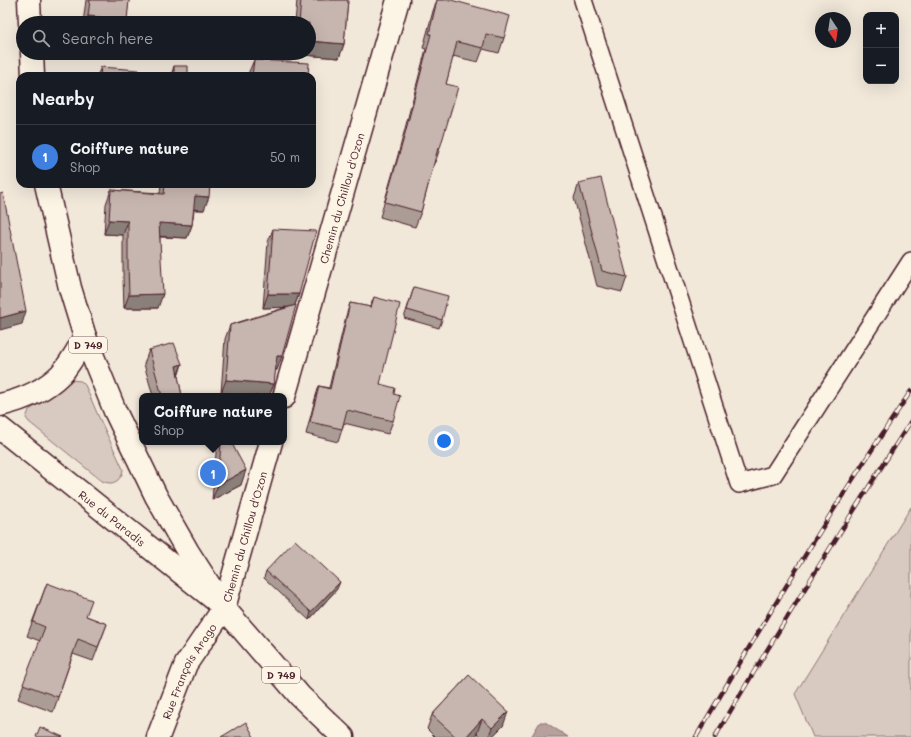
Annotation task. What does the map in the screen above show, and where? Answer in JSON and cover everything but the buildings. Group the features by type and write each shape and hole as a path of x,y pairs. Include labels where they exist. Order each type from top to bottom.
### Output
{"street":[{"path":"29,0 30,16"},
{"name":"Chemin du Chillou d'Ozon","path":"285,393 398,0"},
{"path":"32,60 33,72"},
{"name":"D 749","path":"47,188 70,288 85,336 115,411 156,496 188,552 224,608 300,696 343,737"},
{"path":"0,405 24,398 43,388 61,374 85,336"},
{"name":"Rue du Paradis","path":"0,428 224,608"},
{"name":"Chemin du Chillou d'Ozon","path":"224,608 270,445"},
{"name":"Rue François Arago","path":"158,737 186,664 224,608"}],"lane":[{"path":"583,0 739,484 773,475 911,261"}],"shaded area":[{"path":"70,380 81,381 85,385 123,469 122,475 114,482 108,483 102,481 26,418 29,410 57,393"},
{"path":"911,507 911,737 813,737 795,694"},
{"path":"540,722 545,722 568,737 531,737"}],"railway":[{"path":"696,737 828,519 911,391"},
{"path":"715,737 763,657 911,421"}],"place":[{"name":"Coiffure nature","path":"213,473"}]}
